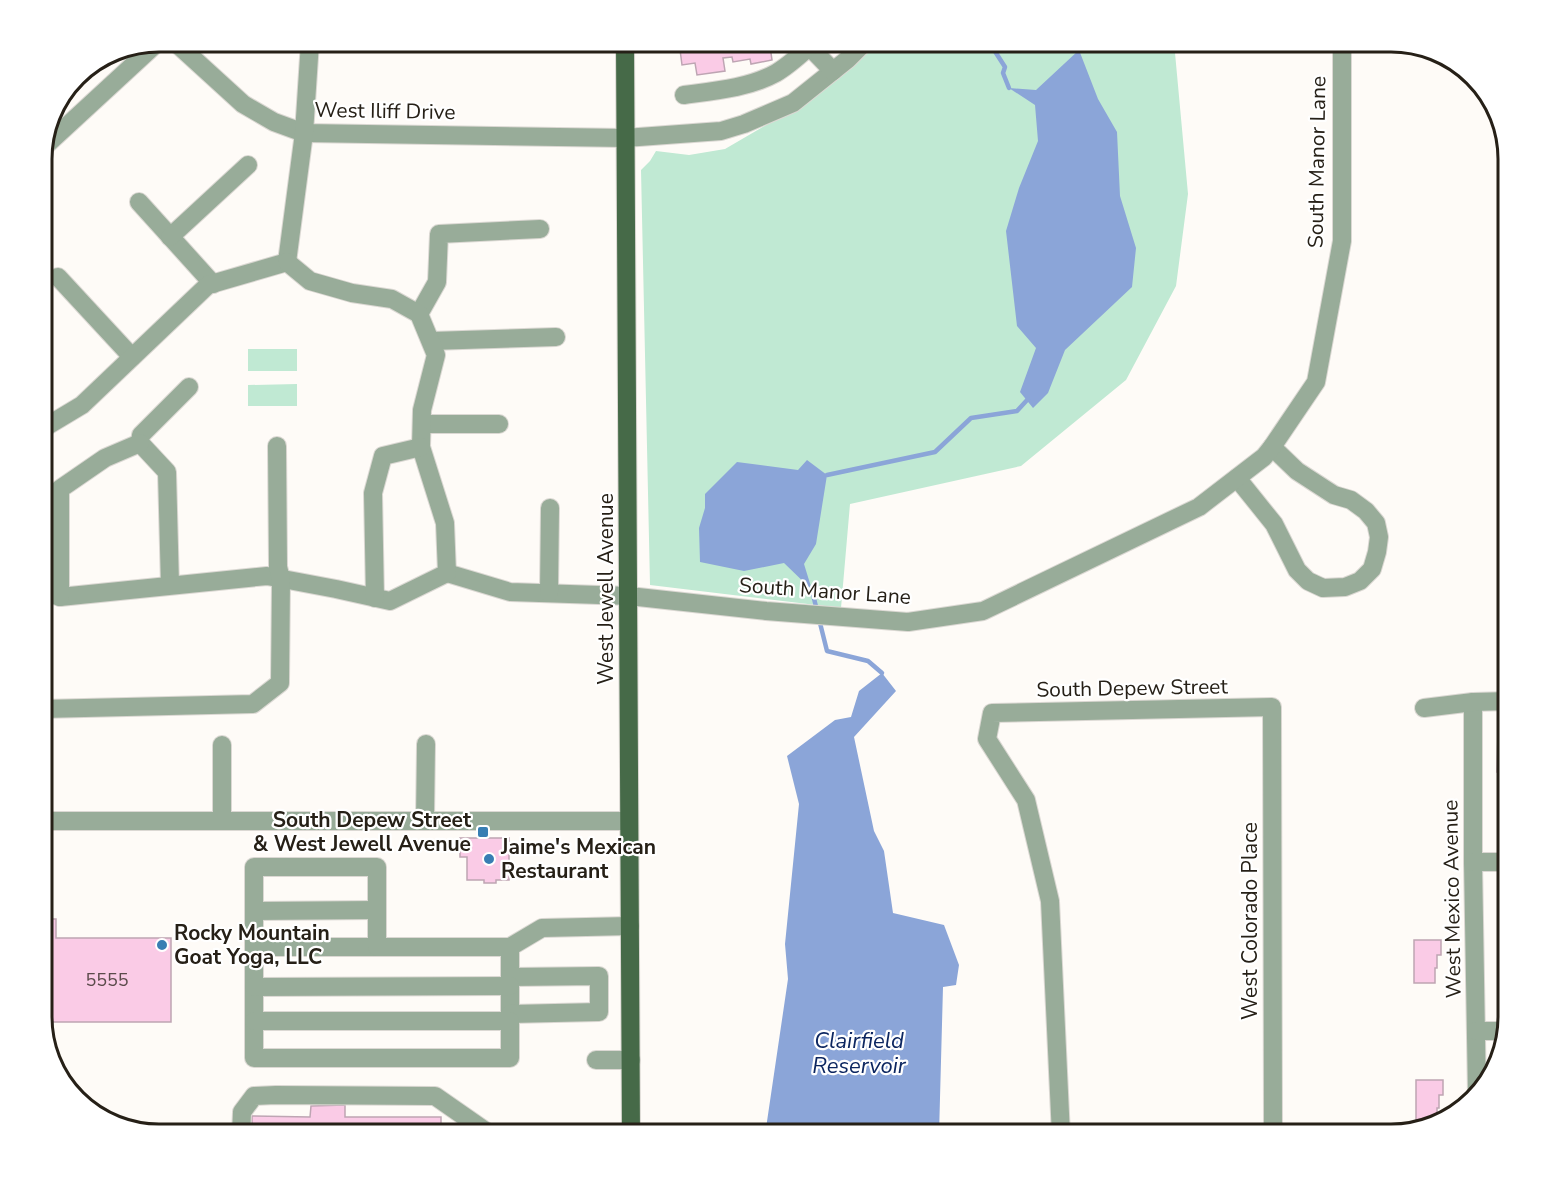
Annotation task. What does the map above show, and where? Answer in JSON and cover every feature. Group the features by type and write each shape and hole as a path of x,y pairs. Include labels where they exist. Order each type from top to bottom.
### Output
{"main road":[{"name":"West Jewell Avenue","path":"625,53 631,1124"}],"street":[{"path":"684,95 729,88 774,74 791,63 800,52"},
{"path":"815,52 833,71"},
{"name":"West Iliff Drive","path":"187,53 243,104 273,122 304,133 625,138 721,131 744,124 793,103 855,52"},
{"name":"South Manor Lane","path":"447,573 510,592 629,596 780,612 908,622 983,611 1199,507 1264,457 1316,382 1342,241 1342,52"},
{"path":"287,262 304,133 308,53"},
{"path":"55,137 145,54"},
{"path":"170,237 248,165"},
{"path":"139,202 213,284"},
{"path":"419,314 437,282 439,234 540,229"},
{"path":"53,420 82,405 208,285 287,262"},
{"path":"53,594 60,597 95,595 170,585 274,577 390,601 447,573 445,523 421,447 422,410 436,355 419,314 392,299 352,293 310,281 287,262"},
{"path":"58,277 132,357"},
{"path":"431,340 556,337"},
{"path":"170,585 166,472 140,443 141,435 189,387"},
{"path":"422,424 499,424"},
{"path":"60,597 60,489 105,458 140,443"},
{"path":"53,709 253,704 280,683 274,577 278,567 277,446"},
{"path":"375,598 373,493 383,456 421,447"},
{"path":"1237,478 1275,524 1297,570 1308,581 1323,588 1346,587 1360,580 1372,569 1377,552 1379,537 1376,523 1366,511 1351,500 1334,495 1297,471 1272,447"},
{"path":"549,593 550,508"},
{"path":"1424,708 1498,701"},
{"name":"West Mexico Avenue","path":"1473,702 1477,1082"},
{"name":"South Depew Street","path":"1060,1124 1050,901 1026,800 987,739 992,713 1272,707"},
{"name":"West Colorado Place","path":"1272,707 1273,1124"},
{"path":"425,821 426,744"},
{"path":"222,745 222,821"},
{"path":"53,821 629,820"},
{"path":"1473,862 1498,862"},
{"path":"376,947 376,867 255,867 254,1058 510,1058 510,947"},
{"path":"254,911 376,910"},
{"path":"254,947 510,947 542,928 630,926"},
{"path":"254,987 510,981 598,976 598,1012 510,1017 254,1021"},
{"path":"1476,1031 1498,1031"},
{"path":"596,1060 631,1060"},
{"path":"242,1124 242,1112 255,1096 276,1095 435,1096 475,1124"}],"green space":[{"path":"868,52 1175,52 1188,194 1176,286 1126,380 1021,466 850,504 841,608 650,585 641,170 656,151 689,155 725,149 816,96"},
{"path":"248,349 297,349 297,371 248,371"},
{"path":"297,384 297,406 248,406 248,385"}],"water":[{"path":"1077,52 1080,52 1098,99 1117,132 1120,196 1136,248 1132,287 1065,350 1048,393 1033,408 1020,392 1036,348 1017,326 1006,231 1019,188 1038,141 1035,105 1009,88 1036,90"},
{"path":"807,460 827,475 816,544 804,564 812,590 784,563 744,571 700,562 699,528 705,508 705,494 737,462 798,470"},
{"name":"Clairfield Reservoir","path":"882,673 896,691 854,737 874,831 884,851 893,913 944,925 959,965 956,985 943,987 939,1124 767,1124 788,979 785,944 799,804 787,756 835,720 851,717 859,691"}],"building":[{"path":"680,53 771,53 772,60 751,64 750,59 733,62 732,57 723,58 725,71 697,75 695,63 682,65"},
{"path":"460,838 509,838 509,880 484,883 484,880 467,880 467,857 460,857"},
{"path":"53,919 56,919 56,938 171,938 171,1022 53,1022"},
{"path":"1414,940 1441,940 1441,955 1437,955 1437,968 1435,968 1435,983 1414,983"},
{"path":"1416,1080 1443,1080 1443,1095 1439,1095 1437,1114 1416,1122"},
{"path":"345,1105 345,1117 441,1117 441,1124 252,1124 252,1116 310,1117 311,1106"}],"waterway":[{"path":"996,52 1005,67 1003,73 1009,88"},
{"path":"827,475 935,452 971,418 1017,411 1028,399"},
{"path":"812,590 817,611"},
{"path":"819,619 827,651 868,661 882,673"}],"place":[{"name":"South Depew Street & West Jewell Avenue","path":"483,832"},
{"name":"Jaime's Mexican Restaurant","path":"489,859"},
{"name":"Rocky Mountain Goat Yoga, LLC","path":"162,945"}]}
